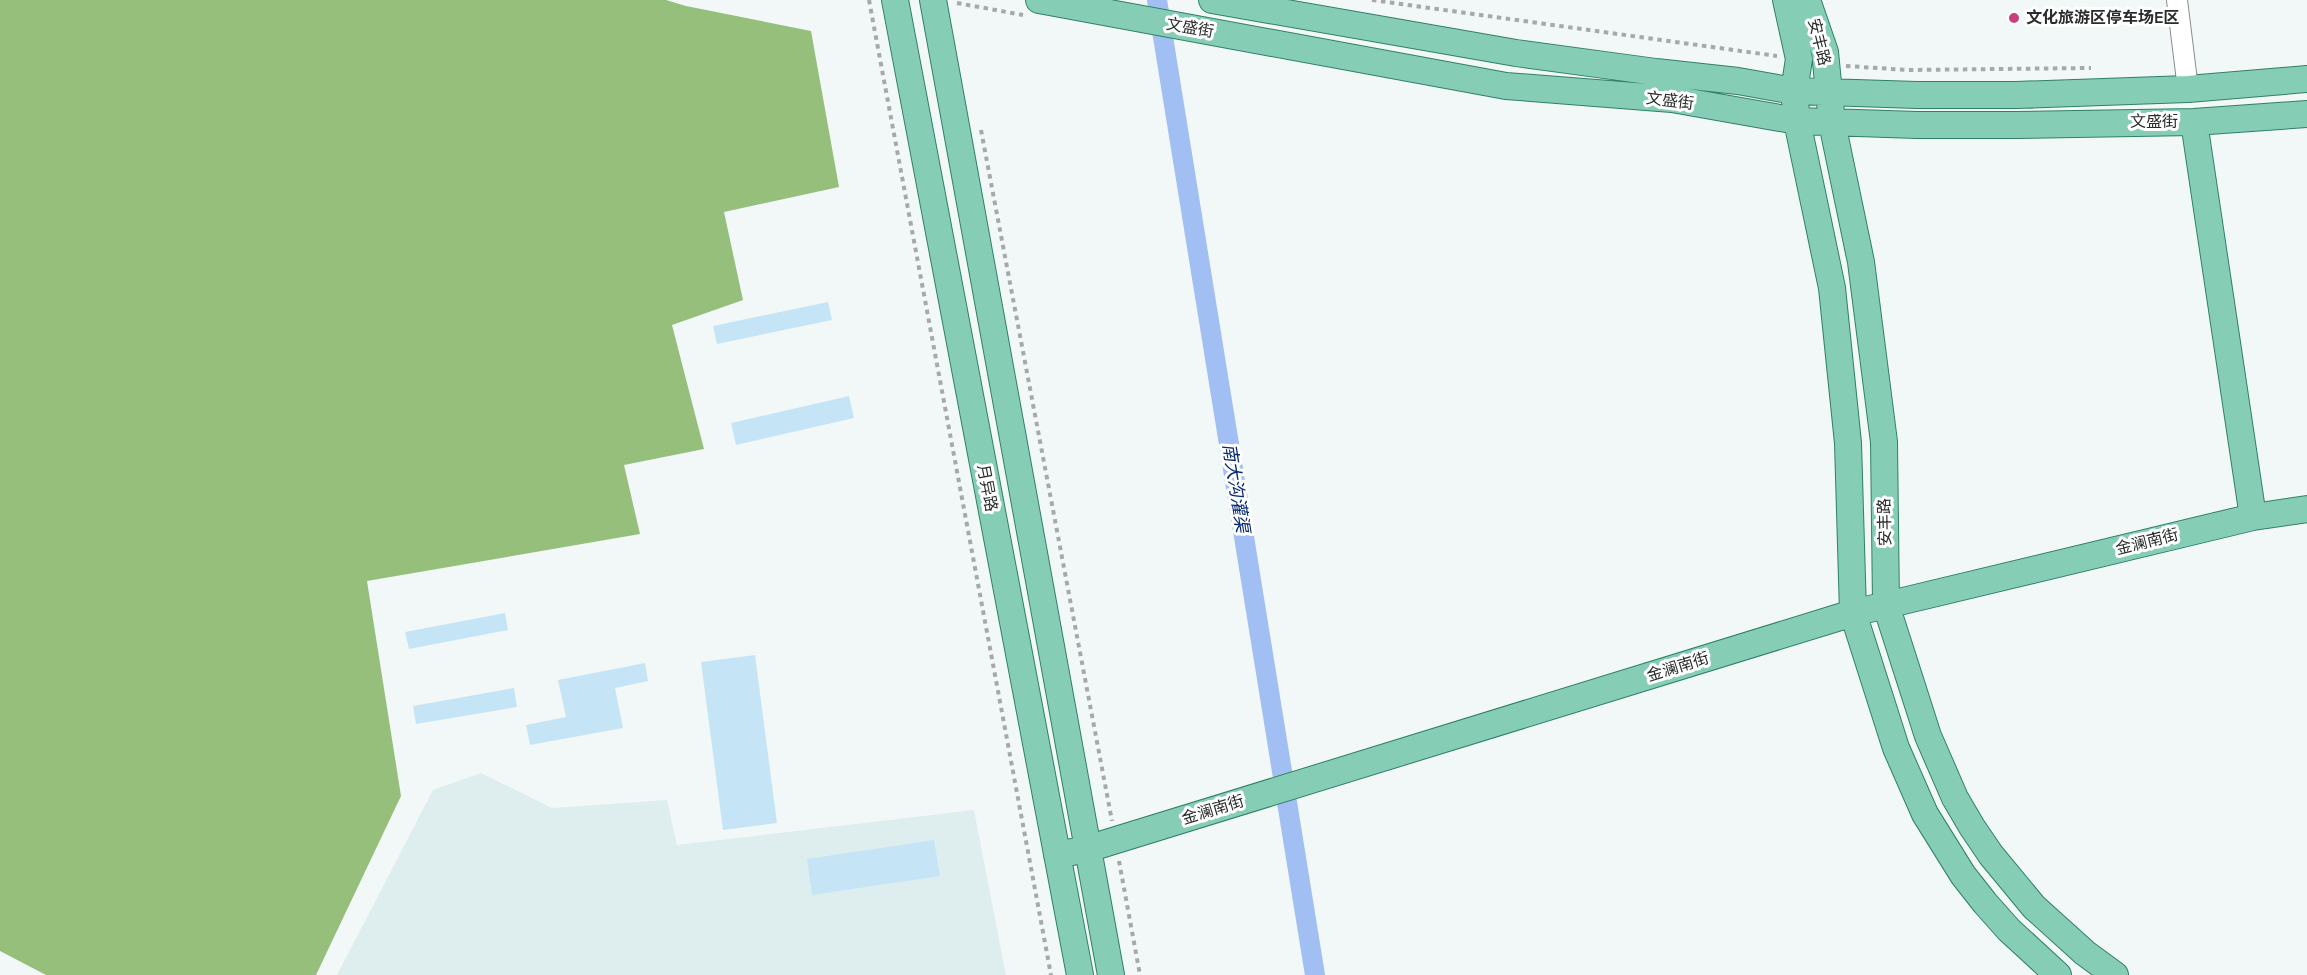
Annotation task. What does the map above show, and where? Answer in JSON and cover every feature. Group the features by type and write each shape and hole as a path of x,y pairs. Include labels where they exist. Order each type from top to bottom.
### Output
{"main road":[{"name":"月异路","path":"895,0 1080,975"},
{"name":"文盛街","path":"1212,0 1516,53 1738,81 1794,91 2016,95 2188,89 2307,79"},
{"name":"安丰路","path":"1786,0 1799,59 1794,91 1797,121 1832,288 1848,443 1852,613 1896,748 1925,814 1949,855 1985,903 2009,930 2058,975"},
{"name":"安丰路","path":"1808,0 1825,52 1832,123 1861,262 1884,442 1886,605 1928,736 1955,798 1972,827 1990,855 2034,907 2065,936 2115,975"},
{"name":"月异路","path":"949,1 1087,849 1112,975"},
{"name":"文盛街","path":"1036,9 1073,6 1506,86 1672,99 1797,121 2017,125 2194,122 2307,114"},
{"path":"2194,122 2253,517"},
{"name":"金澜南街","path":"1057,855 1087,849 1852,613 2253,517 2307,509"}],"street":[{"path":"2176,0 2188,89"}],"path":[{"name":"月异路","path":"869,0 1051,975"},
{"path":"949,1 1036,9"},
{"path":"949,1 960,15"},
{"path":"980,120 1140,975"}],"shaded area":[{"path":"481,773 552,808 667,800 677,845 974,810 1006,975 337,975 433,790"}],"green space":[{"path":"0,0 666,0 811,31 839,187 724,212 743,300 672,325 704,449 624,465 640,534 367,581 401,796 316,975 46,975 0,951"}],"building":[{"path":"828,302 832,320 717,344 713,326"},
{"path":"849,396 854,418 736,445 731,423"},
{"path":"505,613 508,630 409,649 405,632"},
{"path":"755,655 777,823 723,830 701,662"},
{"path":"645,663 648,681 615,688 623,728 530,745 526,725 566,717 558,680"},
{"path":"514,688 517,707 416,724 413,706"},
{"path":"934,840 940,876 812,895 807,859"}],"waterway":[{"name":"南大沟灌渠","path":"1157,0 1315,975"}],"place":[{"name":"文化旅游区停车场E区","path":"2014,18"}]}
